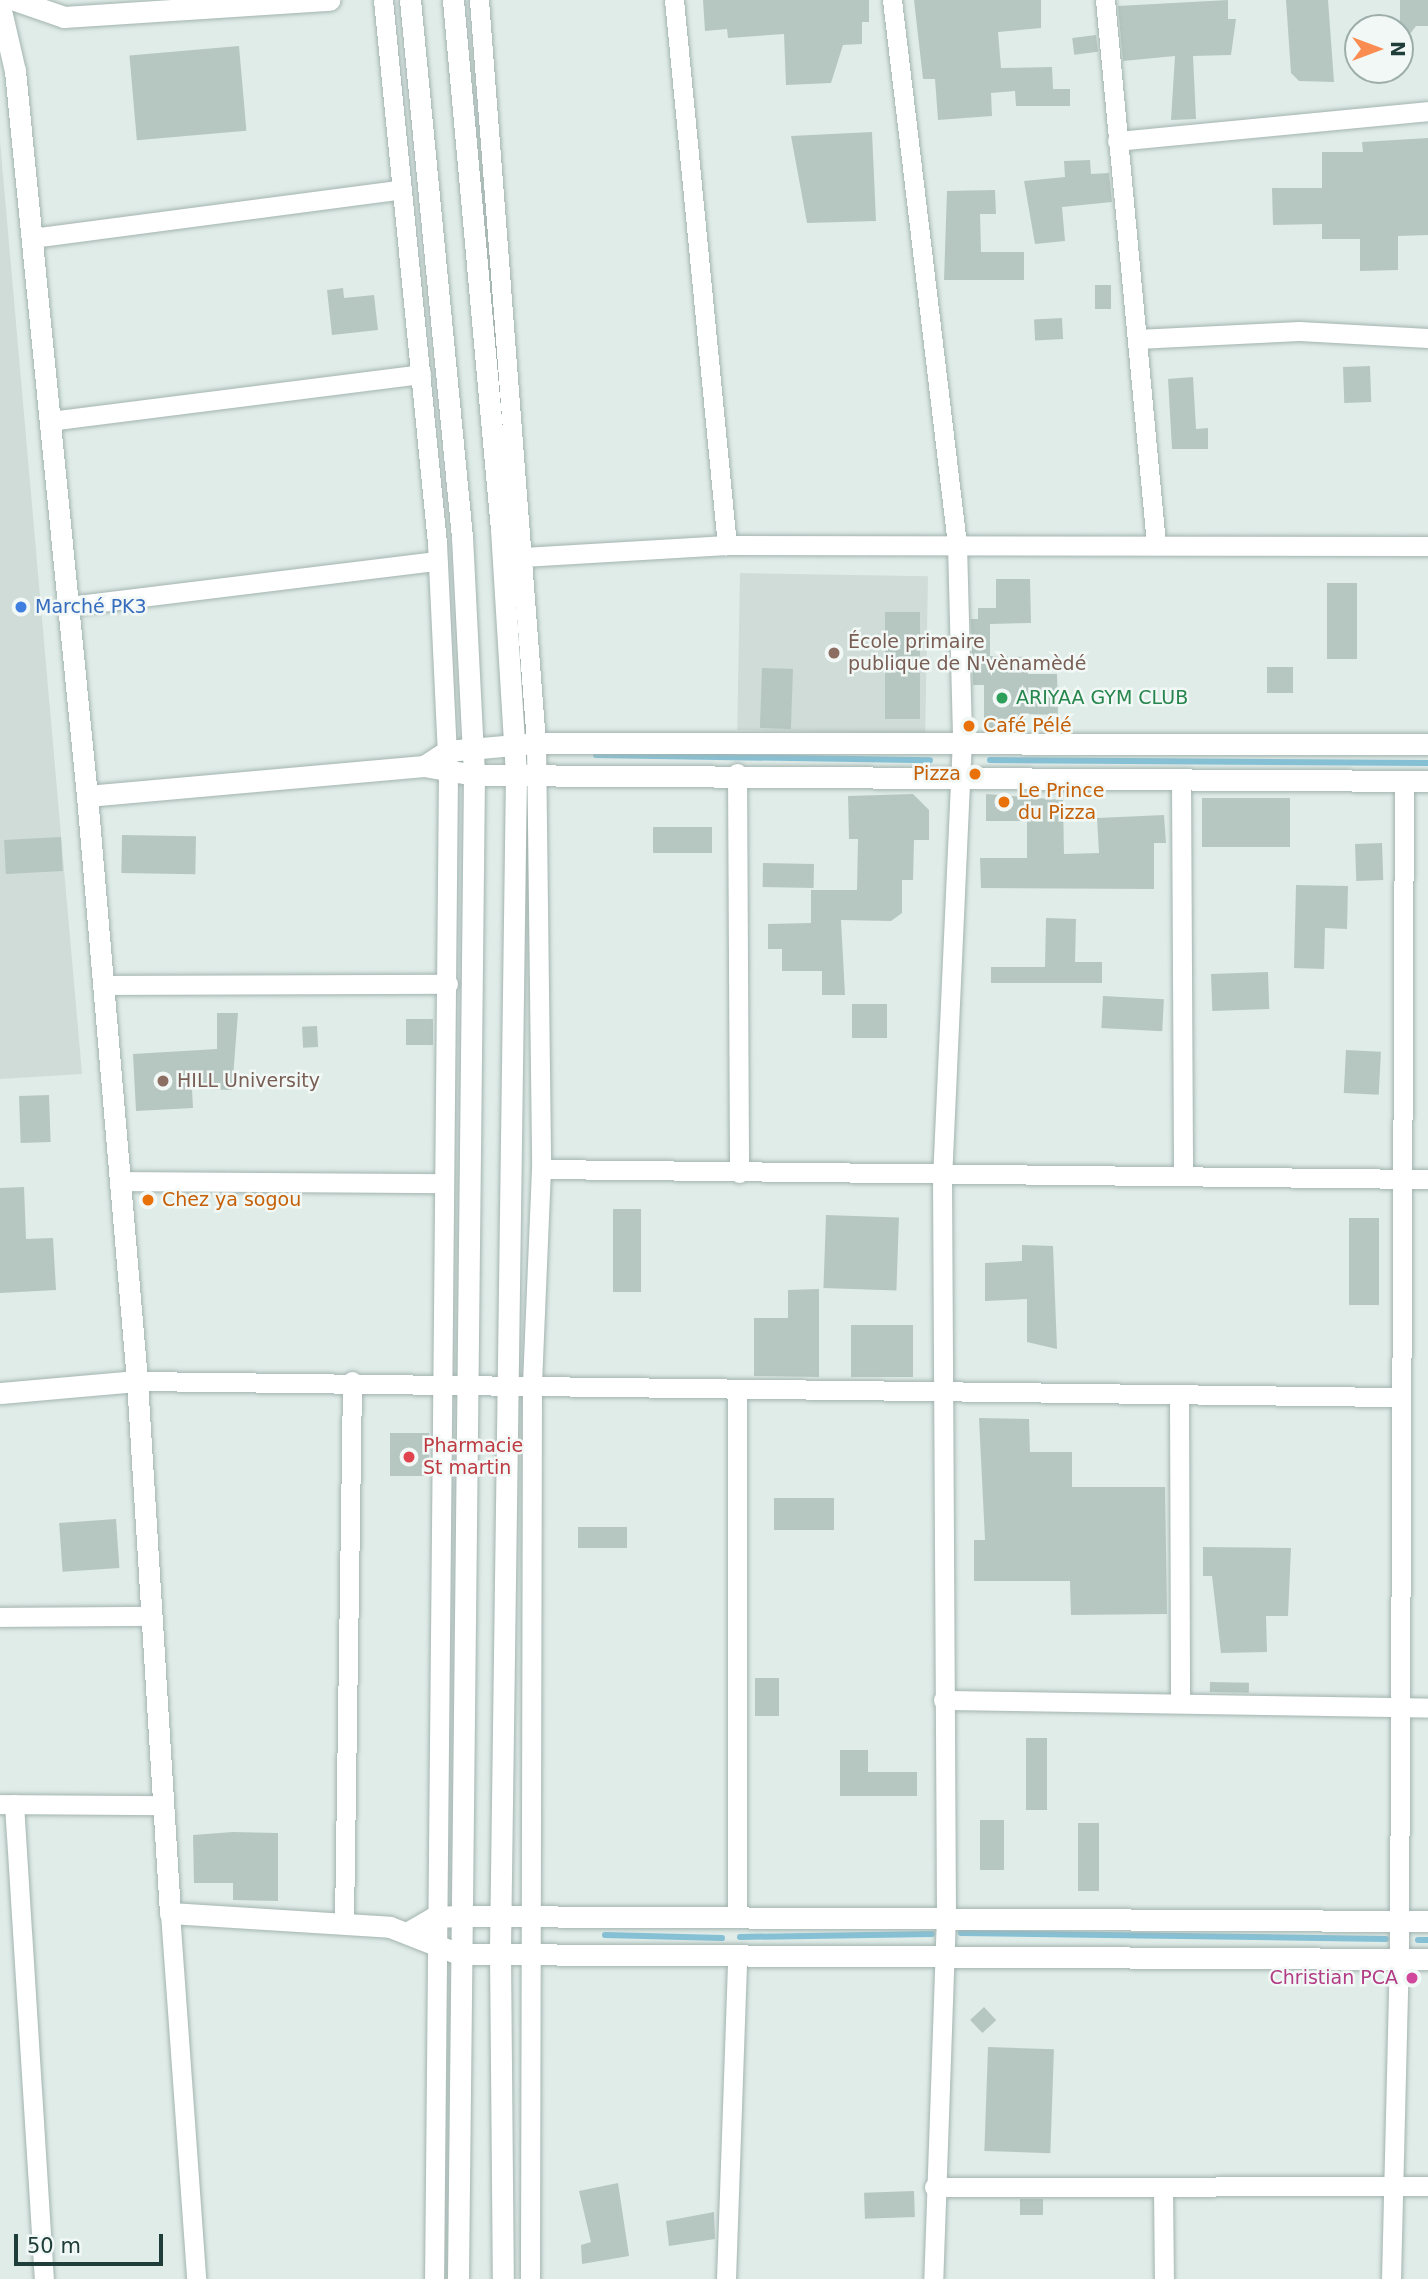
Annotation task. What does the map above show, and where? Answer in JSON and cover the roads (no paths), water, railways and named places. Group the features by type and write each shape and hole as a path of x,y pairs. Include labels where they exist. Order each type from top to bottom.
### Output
{"street":[{"path":"15,0 64,17 329,0"},
{"path":"383,0 398,190 421,374 437,561 449,773 434,1917 434,2279"},
{"path":"410,0 462,537 474,748 459,1954 458,2279"},
{"path":"453,0 526,743"},
{"path":"479,0 523,557 526,743 508,1385 500,1953 503,2279"},
{"path":"674,0 727,545"},
{"path":"892,0 957,544 962,739 942,1175 948,1394 943,1700 946,1914 934,2188 933,2279"},
{"path":"1105,0 1156,544"},
{"path":"0,6 15,71 87,796 137,1381 152,1616 159,1805 170,1913 196,2279"},
{"path":"1117,141 1428,111"},
{"path":"32,238 398,190"},
{"path":"1137,339 1299,331 1428,338"},
{"path":"50,421 421,374"},
{"path":"523,557 727,545 1428,546"},
{"path":"69,606 437,561"},
{"path":"424,766 447,751 526,743 962,739 1428,744"},
{"path":"87,796 424,766 449,773 474,775 526,772 737,773 1428,781"},
{"path":"526,772 541,1169 532,1387 528,1916 530,2279"},
{"path":"737,773 739,1173"},
{"path":"1181,779 1183,1172"},
{"path":"1391,2279 1391,2189 1399,1959 1404,781"},
{"path":"103,985 448,984"},
{"path":"541,1169 942,1175 1183,1172 1428,1179"},
{"path":"120,1181 443,1183"},
{"path":"0,1393 137,1381 352,1381 948,1394 1400,1396"},
{"path":"344,1922 352,1381"},
{"path":"737,1390 737,1916"},
{"path":"1179,1394 1180,1702"},
{"path":"0,1617 152,1616"},
{"path":"943,1700 1428,1708"},
{"path":"44,2279 7,1804 159,1805"},
{"path":"170,1913 344,1922 410,1931 434,1949 459,1954 737,1958 1428,1959"},
{"path":"410,1931 434,1917 460,1916 946,1914 1428,1921"},
{"path":"726,2279 737,1958"},
{"path":"934,2188 1391,2189 1428,2186"},
{"path":"1163,2188 1164,2279"}],"waterway":[{"path":"596,755 930,760"},
{"path":"990,760 1428,763"},
{"path":"961,1933 1386,1939"},
{"path":"740,1937 932,1934"},
{"path":"605,1935 722,1938"},
{"path":"1418,1940 1428,1940"}],"place":[{"name":"Marché PK3","path":"21,607"},
{"name":"École primaire publique de N'vènamèdé","path":"834,653"},
{"name":"ARIYAA GYM CLUB","path":"1002,698"},
{"name":"Café Pélé","path":"969,726"},
{"name":"Pizza","path":"975,774"},
{"name":"Le Prince du Pizza","path":"1004,802"},
{"name":"HILL University","path":"163,1081"},
{"name":"Chez ya sogou","path":"148,1200"},
{"name":"Pharmacie St martin","path":"409,1457"},
{"name":"Christian PCA","path":"1412,1978"}]}
